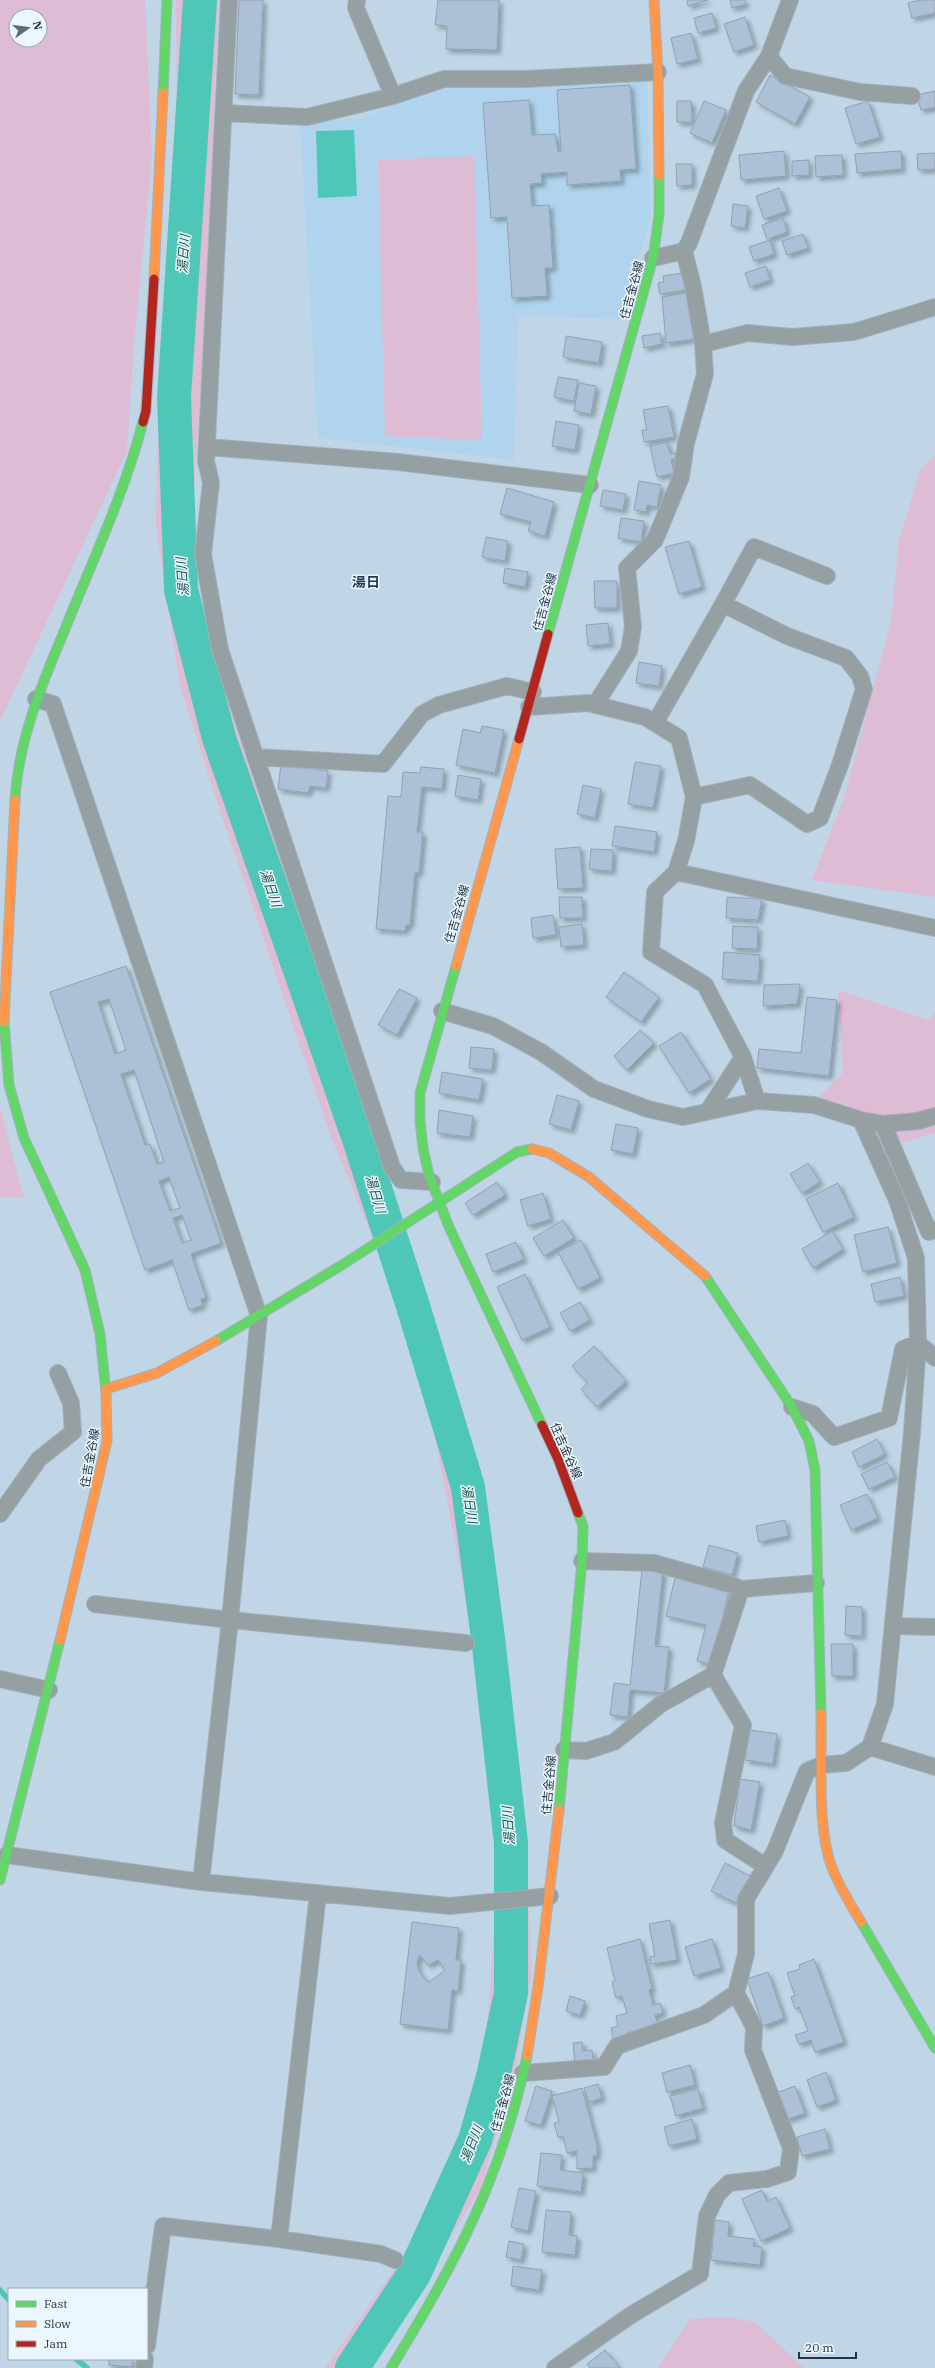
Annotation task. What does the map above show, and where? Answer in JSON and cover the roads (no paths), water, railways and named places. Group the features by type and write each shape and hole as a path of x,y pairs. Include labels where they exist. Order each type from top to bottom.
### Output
{"main road":[{"name":"住吉金谷線","path":"0,1880 49,1690 107,1441 108,1419 100,1334 85,1270 24,1138 9,1085 3,1032 16,785 36,699 131,468 146,411 160,186 167,0"},
{"name":"住吉金谷線","path":"391,2368 455,2260 481,2206 504,2146 523,2073 537,2003 550,1896 582,1561 582,1526 575,1501 558,1459 438,1203 424,1156 418,1117 420,1093 653,258 659,215 658,72 654,0"},
{"path":"106,1389 131,1383 169,1367 259,1316 375,1246 403,1226 517,1152 533,1149 549,1153 589,1177 702,1273 727,1305 792,1407 809,1441 815,1470 816,1583 824,1834 831,1865 841,1888 935,2048"}],"street":[{"path":"229,0 206,461 211,483 203,554 220,650 392,1167 401,1180 432,1182"},
{"path":"357,0 356,8 393,96"},
{"path":"595,705 629,651 632,627 627,568 655,540 681,477 686,443 705,374 703,344 693,286 684,252 702,211 746,91 769,56 790,0"},
{"path":"769,56 785,76 860,92 912,96"},
{"path":"224,113 307,117 393,96 444,80 526,79 658,72"},
{"path":"653,258 684,252"},
{"path":"703,344 748,333 793,337 854,332 935,307"},
{"path":"207,447 398,462 590,485"},
{"path":"655,723 754,547 827,576"},
{"path":"694,797 750,785 807,824 820,818 840,765 864,689 860,676 846,658 788,636 723,604"},
{"path":"256,757 382,764 422,714 439,705 507,686 533,692"},
{"path":"36,699 53,704 259,1316 230,1620 201,1882"},
{"path":"528,707 588,703 645,717 679,738 694,797 686,841 676,872 655,892 651,952 705,985 743,1057 757,1101"},
{"path":"676,872 935,928"},
{"path":"442,1011 493,1026 541,1052 594,1089 634,1104 683,1117 757,1101 814,1105 861,1120 883,1124 918,1121 935,1116"},
{"path":"708,1111 743,1057"},
{"path":"523,2073 604,2067 617,2046 704,2015 736,1993 746,1954 746,1899 775,1851 795,1796 807,1771 821,1765 846,1762 870,1747 886,1704 918,1343 916,1258 897,1200 861,1120"},
{"path":"883,1124 929,1232 935,1230"},
{"path":"918,1343 935,1358"},
{"path":"792,1407 813,1414 834,1437 890,1418 903,1349 918,1343"},
{"path":"0,1514 38,1459 73,1432 71,1402 58,1373"},
{"path":"582,1561 654,1563 732,1585 741,1589 816,1583"},
{"path":"564,1750 586,1751 614,1742 661,1704 713,1675 741,1589"},
{"path":"95,1604 230,1620 466,1642"},
{"path":"893,1626 935,1627"},
{"path":"713,1675 743,1725 723,1823 725,1840 766,1866"},
{"path":"0,1679 49,1690"},
{"path":"870,1747 935,1767"},
{"path":"6,1855 201,1882 450,1906 550,1896"},
{"path":"279,2239 318,1894"},
{"path":"554,2368 631,2315 700,2274 707,2216 717,2195 729,2183 767,2179 788,2172 791,2148 753,2050 754,2027 736,1993"},
{"path":"148,2338 163,2226 279,2239 381,2254 395,2260"}],"waterway":[{"name":"湯日川","path":"200,0 174,397 181,590 219,738 359,1139 413,1306 468,1487 488,1638 511,1843 511,1993 493,2077 475,2140 414,2274 352,2368"},
{"path":"0,2290 8,2299"},
{"path":"77,2360 87,2368"}],"district":[{"name":"湯日","path":"366,582"}]}
